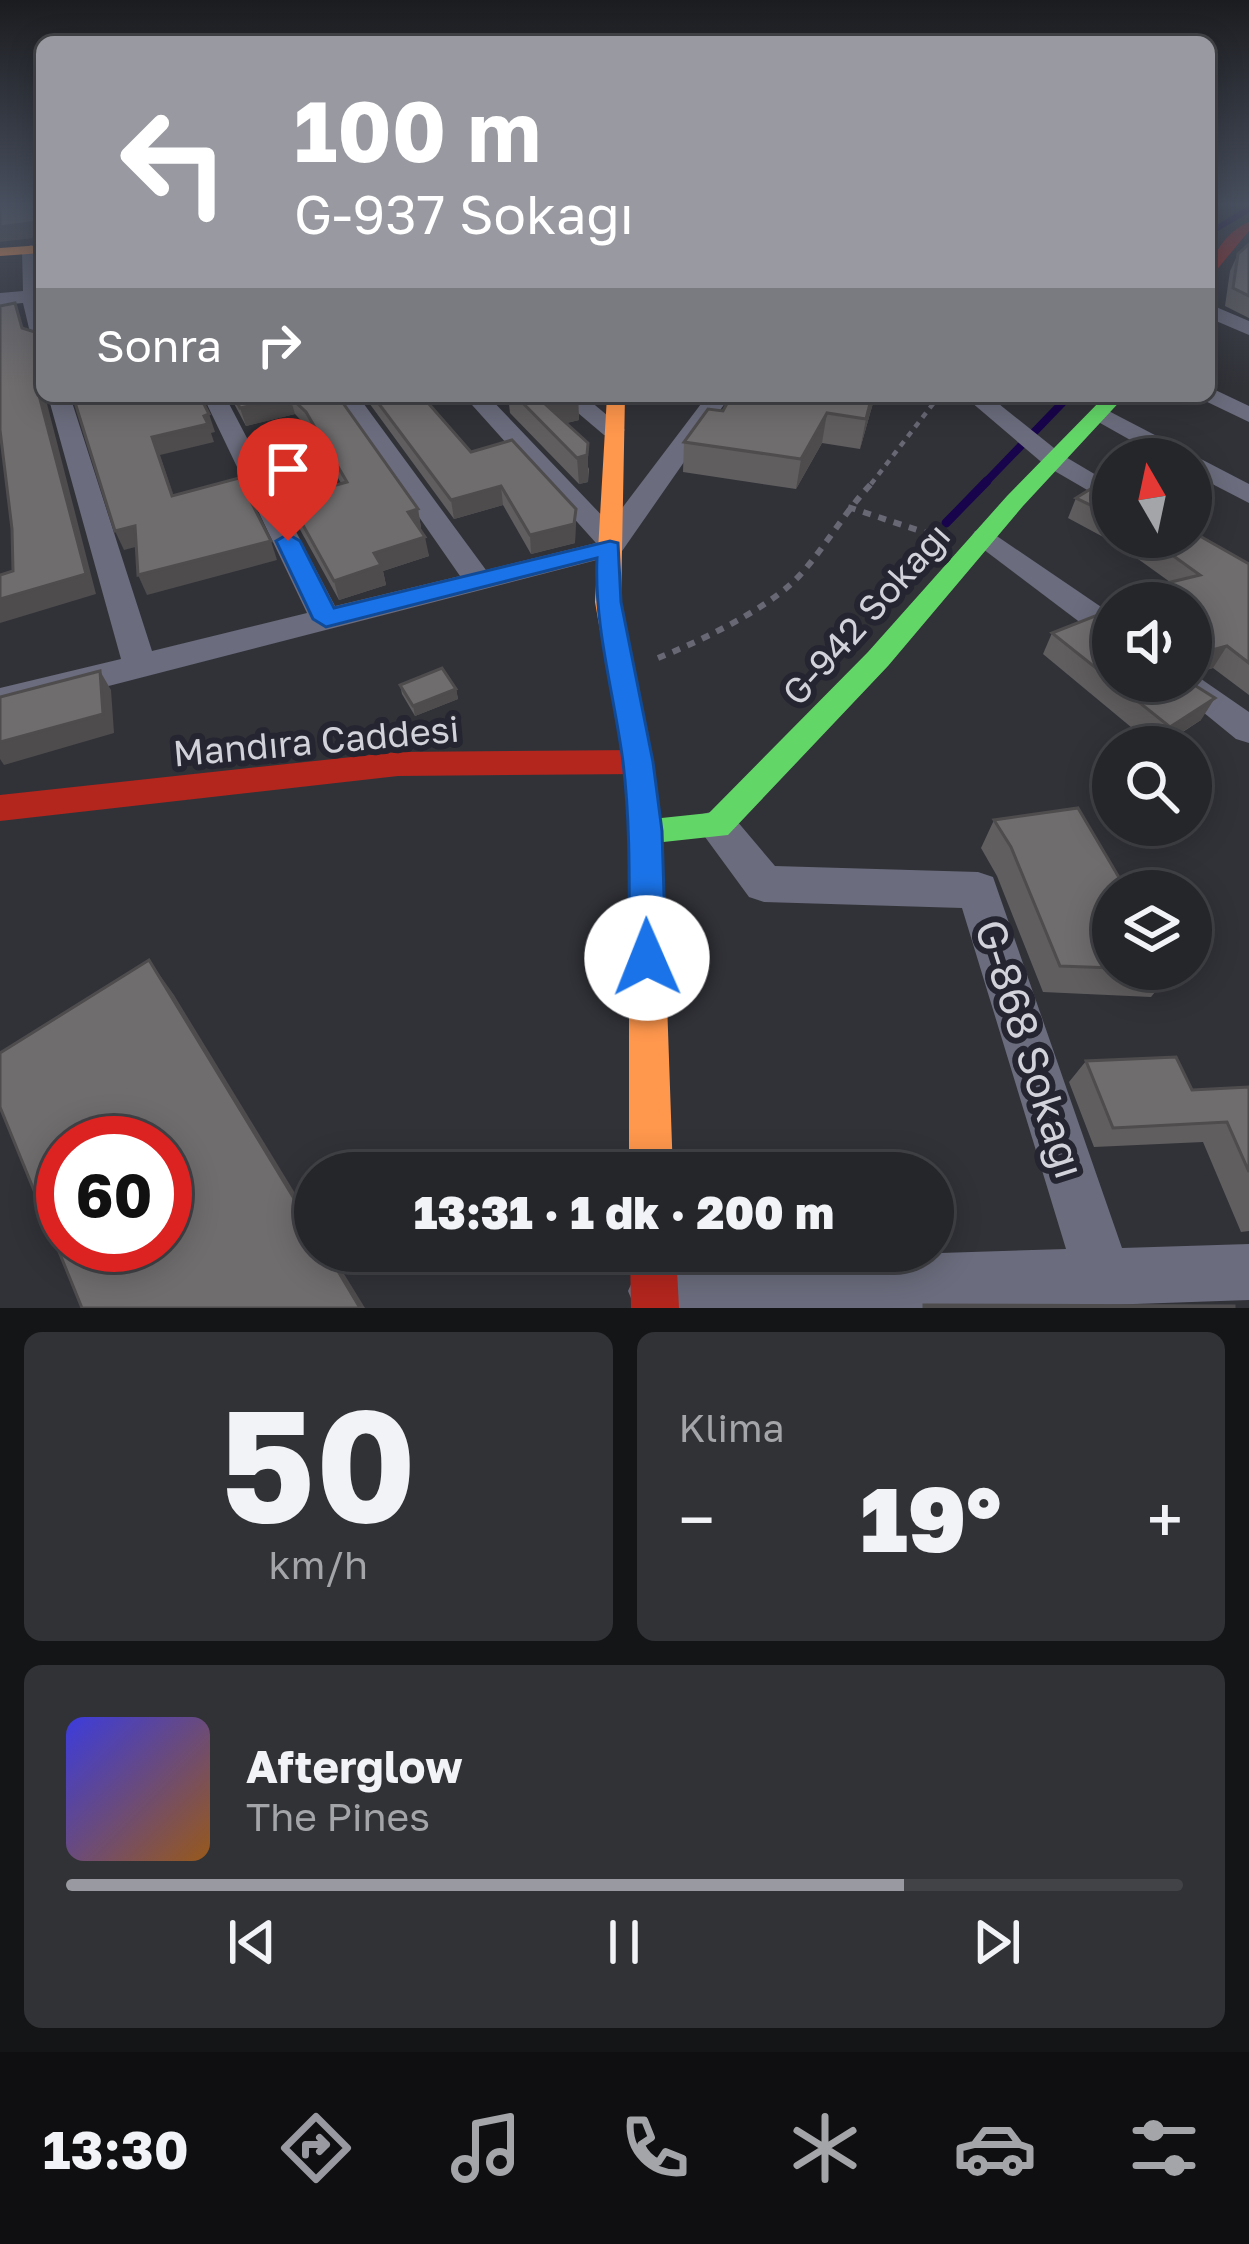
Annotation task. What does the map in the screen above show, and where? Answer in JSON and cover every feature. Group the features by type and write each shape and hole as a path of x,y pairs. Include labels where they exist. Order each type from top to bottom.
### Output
{"street":[{"path":"0,299 36,295 36,264"},
{"path":"1215,312 1244,323"},
{"path":"1215,397 1249,415"},
{"path":"61,402 140,666"},
{"path":"217,402 326,619"},
{"path":"350,402 479,580"},
{"path":"480,402 610,545"},
{"path":"577,402 613,430"},
{"path":"615,402 608,602 638,762 645,831 650,1152"},
{"path":"0,701 610,545 715,402"},
{"path":"982,402 1012,429 1092,484"},
{"path":"1108,405 1155,438"},
{"name":"G-942 Sokağı","path":"717,826 981,543 1049,456 1108,405"},
{"path":"1212,475 1249,495"},
{"path":"981,543 1092,617"},
{"path":"1211,702 1249,730"},
{"name":"Mandıra Caddesi","path":"0,808 398,764 638,762"},
{"path":"645,831 717,826"},
{"name":"G-868 Sokağı","path":"717,826 764,884 978,890 1103,1276"},
{"path":"655,1283 1249,1272"}],"path":[{"path":"621,671 694,644 791,584 848,507 890,465 935,402"},
{"path":"848,507 981,543"}],"building":[{"path":"1237,264 1249,264 1249,296 1233,288"},
{"path":"15,303 22,328 36,332 36,402 41,402 86,574 0,599 0,575 13,571 0,430 0,306"},
{"path":"75,402 203,402 208,424 152,437 172,496 239,478 271,541 138,575 135,526 115,531"},
{"path":"237,402 267,402 240,408"},
{"path":"295,402 342,402 418,509 408,512 425,537 374,553 381,565 334,581 288,498 347,482"},
{"path":"378,402 427,402 471,452 512,440 576,509 574,524 530,535 501,486 451,500"},
{"path":"522,402 548,402 544,403 588,443 587,455 577,458"},
{"path":"728,402 870,402 866,419 827,413 801,459 684,442 708,409 723,411"},
{"path":"1092,488 1092,506 1076,498"},
{"path":"1212,543 1249,564 1249,663 1227,646 1212,650 1212,582 1171,582 1200,575 1176,558 1212,558"},
{"path":"1092,617 1092,665 1052,633"},
{"path":"442,668 456,689 413,706 400,685"},
{"path":"100,671 103,714 0,742 0,697"},
{"path":"1139,702 1209,702 1172,726"},
{"path":"1078,808 1092,832 1092,846 1100,846 1115,870 1092,870 1092,967 1060,966 1011,847 994,820"},
{"path":"149,960 294,1198 294,1272 339,1272 360,1308 82,1308 67,1272 192,1272 192,1116 36,1116 36,1195 0,1107 0,1053"},
{"path":"1176,1057 1192,1090 1249,1087 1249,1172 1227,1122 1113,1128 1086,1061"},
{"path":"1234,1306 1234,1308 924,1308"}],"waterway":[{"path":"984,484 1063,402"},
{"path":"946,523 987,481"}],"traffic: fast":[{"path":"645,831 717,826 878,659 1015,501 1110,402"}],"traffic: slow":[{"path":"616,402 608,602 638,762 645,831 651,1152"}],"traffic: jam":[{"path":"0,808 398,764 638,762"},
{"path":"654,1272 655,1308"}],"route":[{"path":"288,541 326,619 610,548 608,602 638,762 645,831 647,958"}]}
